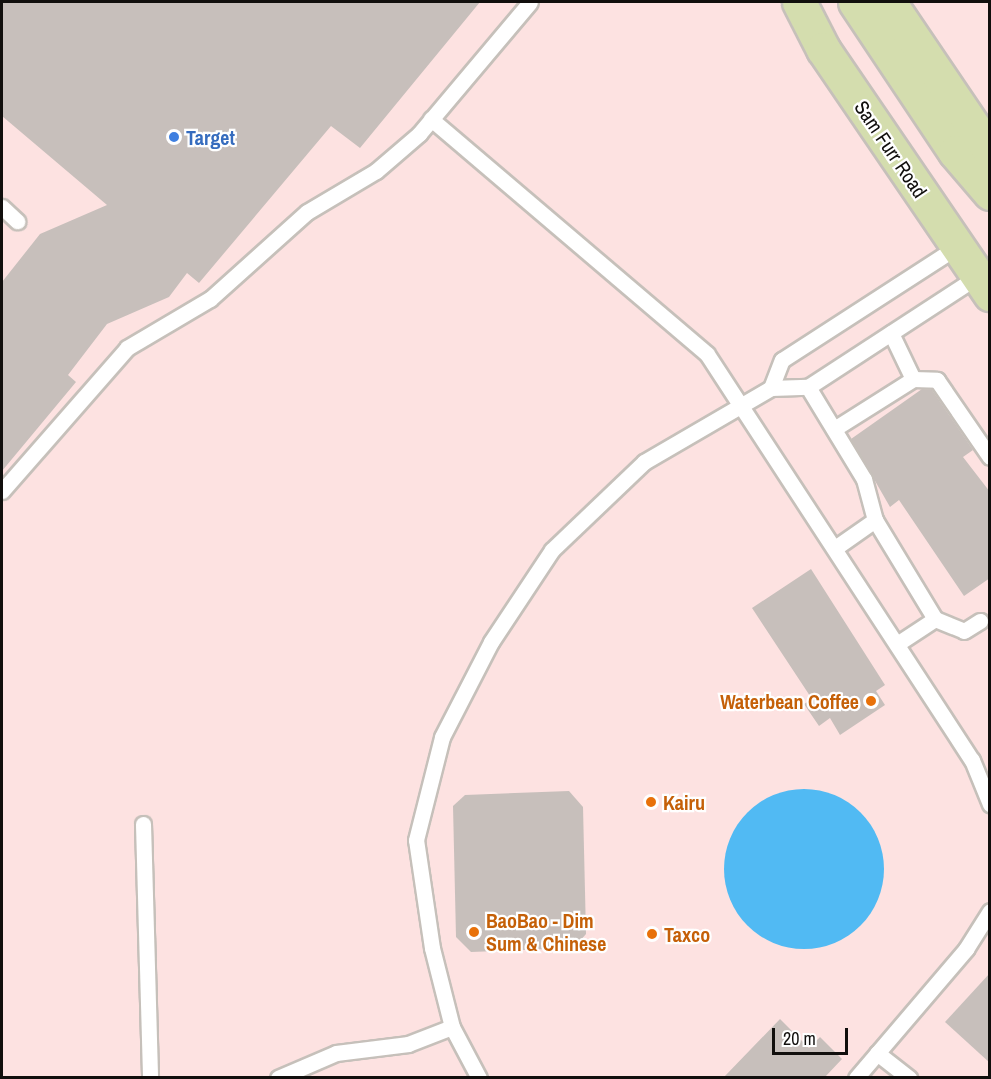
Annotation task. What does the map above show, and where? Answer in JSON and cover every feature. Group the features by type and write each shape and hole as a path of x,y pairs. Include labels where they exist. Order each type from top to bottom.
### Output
{"main road":[{"name":"Sam Furr Road","path":"799,2 823,48 958,246"},
{"path":"855,2 955,152 990,193"},
{"path":"889,2 990,151"},
{"path":"958,246 986,275"}],"lane":[{"path":"2,491 128,348 210,299 307,212 376,171 431,119 530,2"},
{"path":"431,119 693,341 742,405 972,760 990,804"},
{"path":"2,207 17,221"},
{"path":"771,388 782,360 958,246"},
{"path":"479,1077 452,1027 432,948 416,840 442,737 491,642 552,550 644,462 771,388 808,387 986,275"},
{"path":"891,333 913,378"},
{"path":"834,429 913,378 938,380 990,456"},
{"path":"808,387 864,478 875,520 935,619 964,631 980,621"},
{"path":"835,548 875,520"},
{"path":"897,644 935,619"},
{"path":"143,824 150,1077"},
{"path":"855,1077 966,950 990,911"},
{"path":"278,1077 336,1053 408,1044 452,1027"},
{"path":"877,1053 909,1077"}],"shaded area":[{"path":"2,2 989,2 989,1078 2,1078"}],"water":[{"path":"804,789 820,790 835,795 849,802 861,812 871,824 878,838 883,853 883,885 878,900 871,914 861,926 849,936 835,943 820,948 804,949 788,948 773,943 759,936 747,926 737,914 730,900 725,885 724,869 725,853 730,838 737,824 747,812 759,802 773,795 788,790"}],"building":[{"name":"Target","path":"2,2 480,2 360,148 331,126 199,283 187,273 169,297 107,324 68,375 76,382 2,471 2,282 40,234 107,205 2,116"},
{"path":"922,389 932,390 973,450 963,457 990,492 990,578 964,596 899,500 890,507 851,439"},
{"path":"811,569 885,685 876,691 885,705 840,735 830,718 819,726 804,704 812,699 752,608"},
{"path":"569,791 583,807 586,934 574,948 471,952 456,937 453,806 465,795"},
{"path":"990,973 990,1063 945,1022"},
{"path":"780,1019 809,1048 820,1037 842,1059 825,1077 724,1077"}],"place":[{"name":"Target","path":"174,137"},
{"name":"Waterbean Coffee","path":"871,701"},
{"name":"Kairu","path":"651,802"},
{"name":"BaoBao - Dim Sum & Chinese","path":"474,932"},
{"name":"Taxco","path":"652,934"}]}
